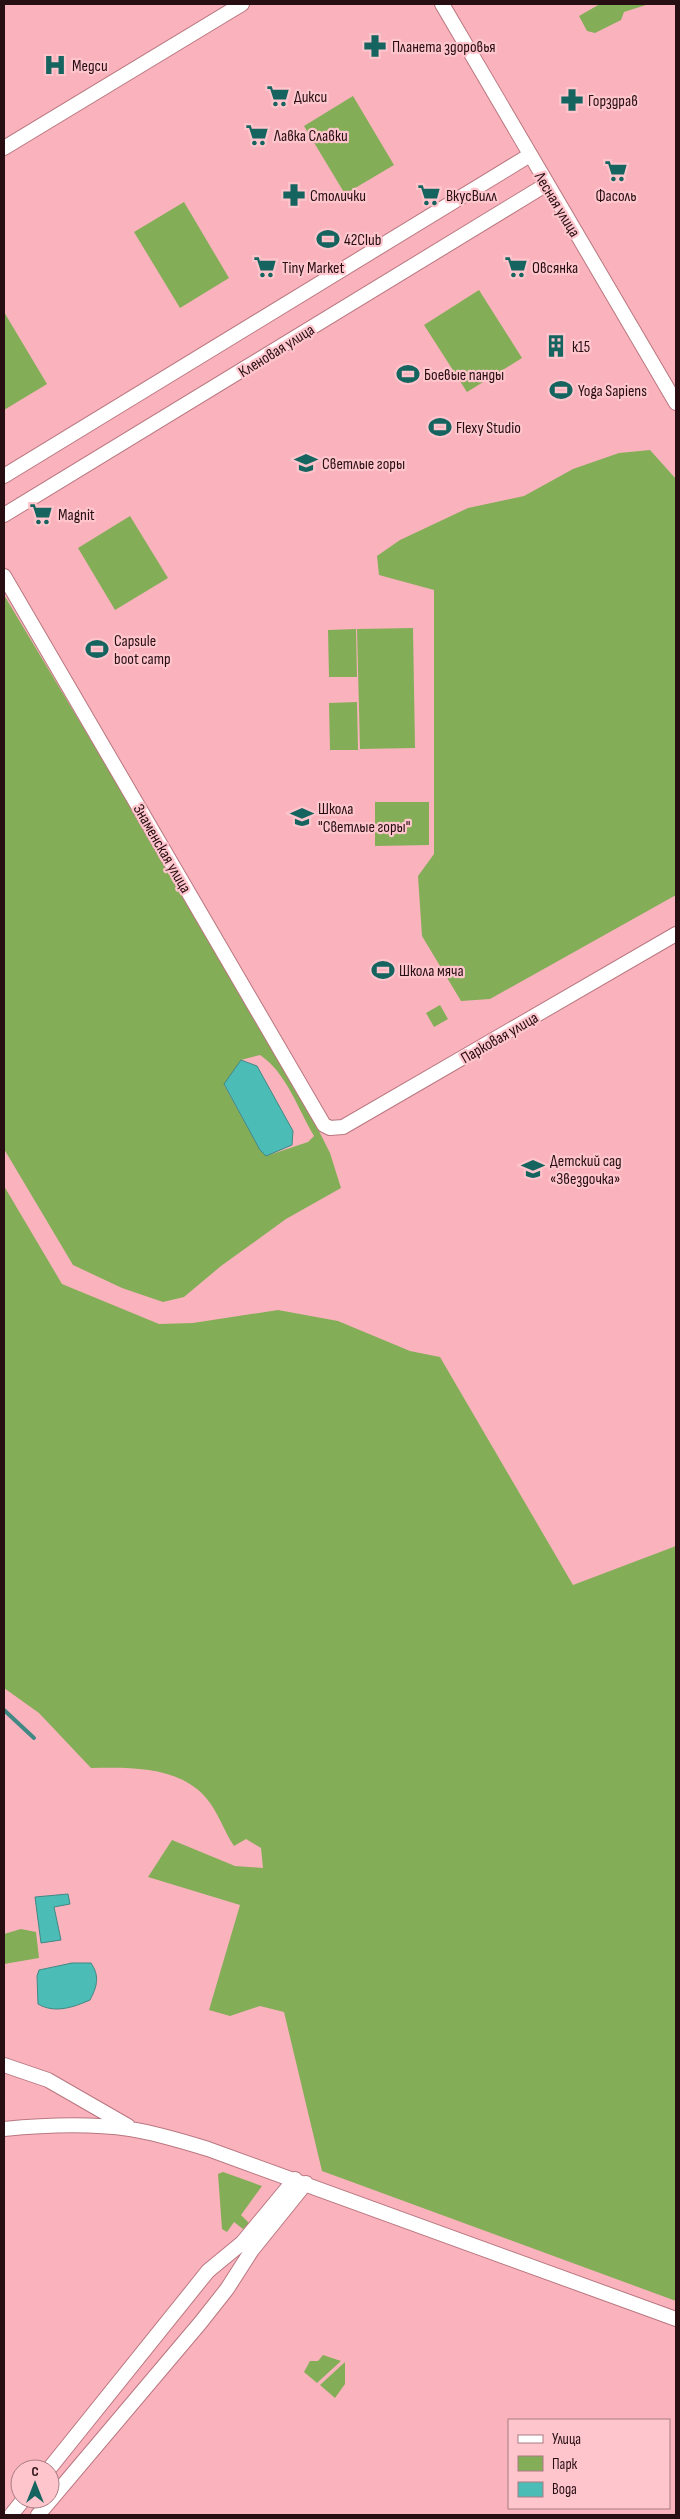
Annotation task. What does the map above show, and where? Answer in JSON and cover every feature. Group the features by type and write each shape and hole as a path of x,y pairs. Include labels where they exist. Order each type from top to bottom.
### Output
{"street":[{"path":"4,148 242,4"},
{"name":"Лесная улица","path":"442,4 676,403"},
{"path":"4,476 530,155"},
{"name":"Кленовая улица","path":"4,515 547,184"},
{"name":"Знаменская улица","path":"4,576 320,1121"},
{"name":"Парковая улица","path":"320,1121 330,1128 343,1128 676,934"},
{"path":"4,2065 48,2080 132,2129"},
{"path":"4,2129 81,2125 132,2129 208,2149 300,2180 676,2319"},
{"path":"57,2459 208,2271 242,2243 300,2180"},
{"path":"38,2515 201,2322 227,2288 300,2180"}],"green space":[{"path":"600,4 649,4 624,12 621,20 595,33 587,31 579,16"},
{"path":"353,96 394,165 345,194 304,126"},
{"path":"184,202 229,278 180,308 134,232"},
{"path":"479,290 522,358 467,392 424,325"},
{"path":"4,312 47,384 4,410"},
{"path":"650,450 676,479 676,895 490,999 461,1001 422,936 418,876 434,854 434,590 379,575 377,556 400,540 468,508 524,496 573,469 619,453"},
{"path":"130,516 168,578 115,610 78,548"},
{"path":"4,595 202,926 317,1127 330,1153 341,1188 286,1219 221,1266 184,1297 163,1302 122,1288 73,1265 4,1149","holes":["260,1055 269,1062 291,1092 314,1136 308,1142 266,1156 260,1150 224,1085 241,1060"]},
{"path":"413,628 415,748 360,749 357,629"},
{"path":"356,629 357,677 329,677 328,630"},
{"path":"357,702 358,750 330,750 329,703"},
{"path":"375,802 429,802 429,845 375,846"},
{"path":"440,1005 448,1019 434,1027 426,1013"},
{"path":"4,1186 62,1284 159,1324 193,1323 278,1310 338,1321 410,1351 440,1357 573,1585 676,1546 676,2301 322,2171 284,2012 260,2006 230,2016 209,2010 240,1905 148,1877 172,1840 235,1866 263,1868 261,1848 246,1839 234,1846 207,1799 196,1788 183,1780 169,1774 154,1771 91,1768 39,1713 4,1688"},
{"path":"21,1929 36,1932 39,1958 4,1964 4,1934"},
{"path":"223,2172 262,2186 241,2215 249,2223 243,2229 234,2222 227,2232 222,2229 218,2174"},
{"path":"323,2355 341,2361 317,2383 304,2372 310,2361 318,2361"},
{"path":"345,2362 345,2384 335,2398 320,2385"}],"water":[{"path":"241,1060 257,1066 293,1131 292,1145 266,1156 260,1150 224,1084"},
{"path":"68,1894 70,1904 54,1907 61,1940 41,1943 35,1897"},
{"path":"72,1963 91,1963 96,1972 94,1991 90,2000 71,2007 58,2009 51,2009 38,2004 37,1976 39,1970"}],"waterway":[{"path":"4,1710 34,1738"}],"place":[{"name":"Планета здоровья","path":"375,46"},
{"name":"Медси","path":"55,65"},
{"name":"Дикси","path":"278,96"},
{"name":"Горздрав","path":"572,100"},
{"name":"Лавка Славки","path":"257,135"},
{"name":"Фасоль","path":"616,171"},
{"name":"Столички","path":"294,195"},
{"name":"ВкусВилл","path":"429,195"},
{"name":"42Club","path":"328,239"},
{"name":"Tiny Market","path":"265,267"},
{"name":"Овсянка","path":"516,267"},
{"name":"к15","path":"556,346"},
{"name":"Боевые панды","path":"408,374"},
{"name":"Yoga Sapiens","path":"561,390"},
{"name":"Flexy Studio","path":"440,427"},
{"name":"Светлые горы","path":"306,463"},
{"name":"Magnit","path":"41,514"},
{"name":"Capsule boot camp","path":"97,649"},
{"name":"Школа \"Светлые горы\"","path":"302,817"},
{"name":"Школа мяча","path":"383,970"},
{"name":"Детский сад «Звездочка»","path":"533,1169"}]}
